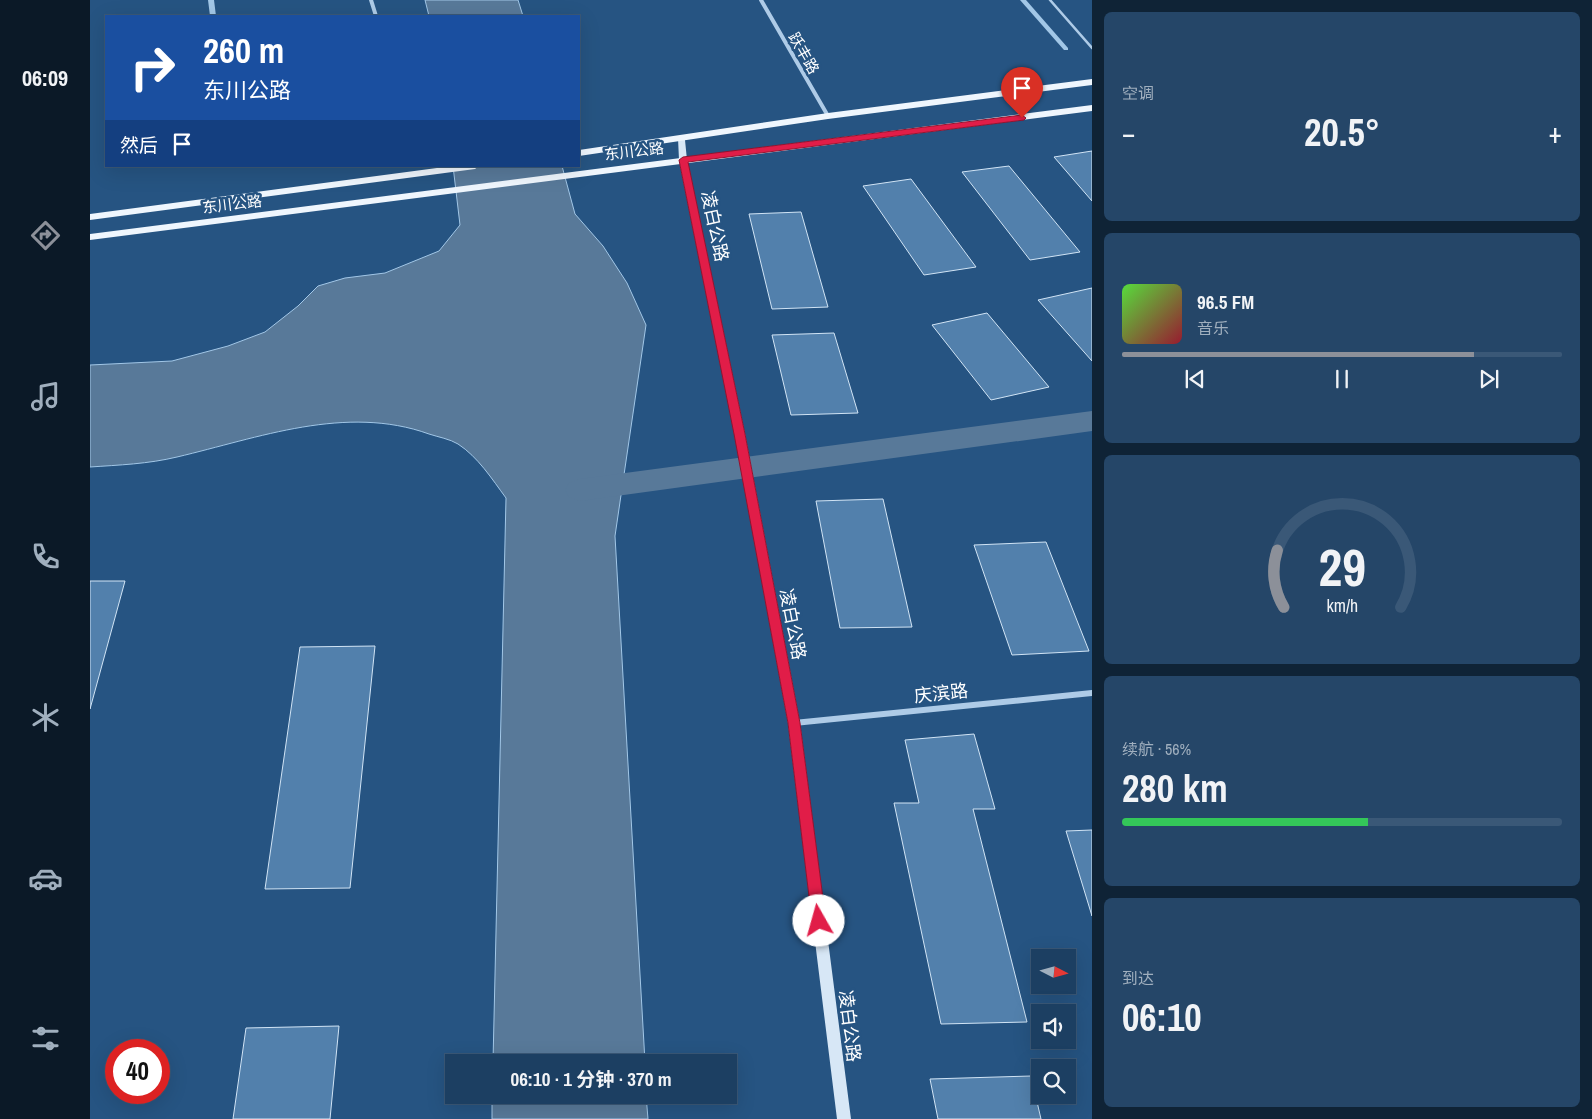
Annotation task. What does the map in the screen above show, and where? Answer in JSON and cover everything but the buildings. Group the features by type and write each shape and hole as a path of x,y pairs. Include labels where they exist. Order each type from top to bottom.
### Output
{"main road":[{"name":"东川公路","path":"580,154 681,140 828,116 1092,82"},
{"name":"东川公路","path":"90,237 1092,108"},
{"name":"东川公路","path":"90,217 467,167"}],"street":[{"path":"371,0 376,15"},
{"name":"跃丰路","path":"761,0 828,116"},
{"name":"凌白公路","path":"681,140 683,160 740,434 750,497 794,723 844,1119"},
{"name":"庆滨路","path":"794,723 1092,693"}],"lane":[{"path":"1050,0 1092,48"}],"water":[{"path":"425,0 518,0 523,15 429,15"},
{"path":"453,167 562,167 575,214 603,246 627,283 646,325 615,536 645,1054 493,1054 506,498 478,462 465,449 448,439 398,426 366,422 302,427 166,459 134,464 90,467 90,365 172,361 228,346 265,332 298,306 318,286 345,278 385,273 439,251 460,225"},
{"path":"492,1104 647,1104 648,1119 492,1119"}],"waterway":[{"path":"211,0 213,15"},
{"path":"1023,0 1066,49"},
{"path":"580,490 1092,421"}],"route":[{"path":"819,921 794,723 750,497 740,434 683,160 1022,118"}]}
